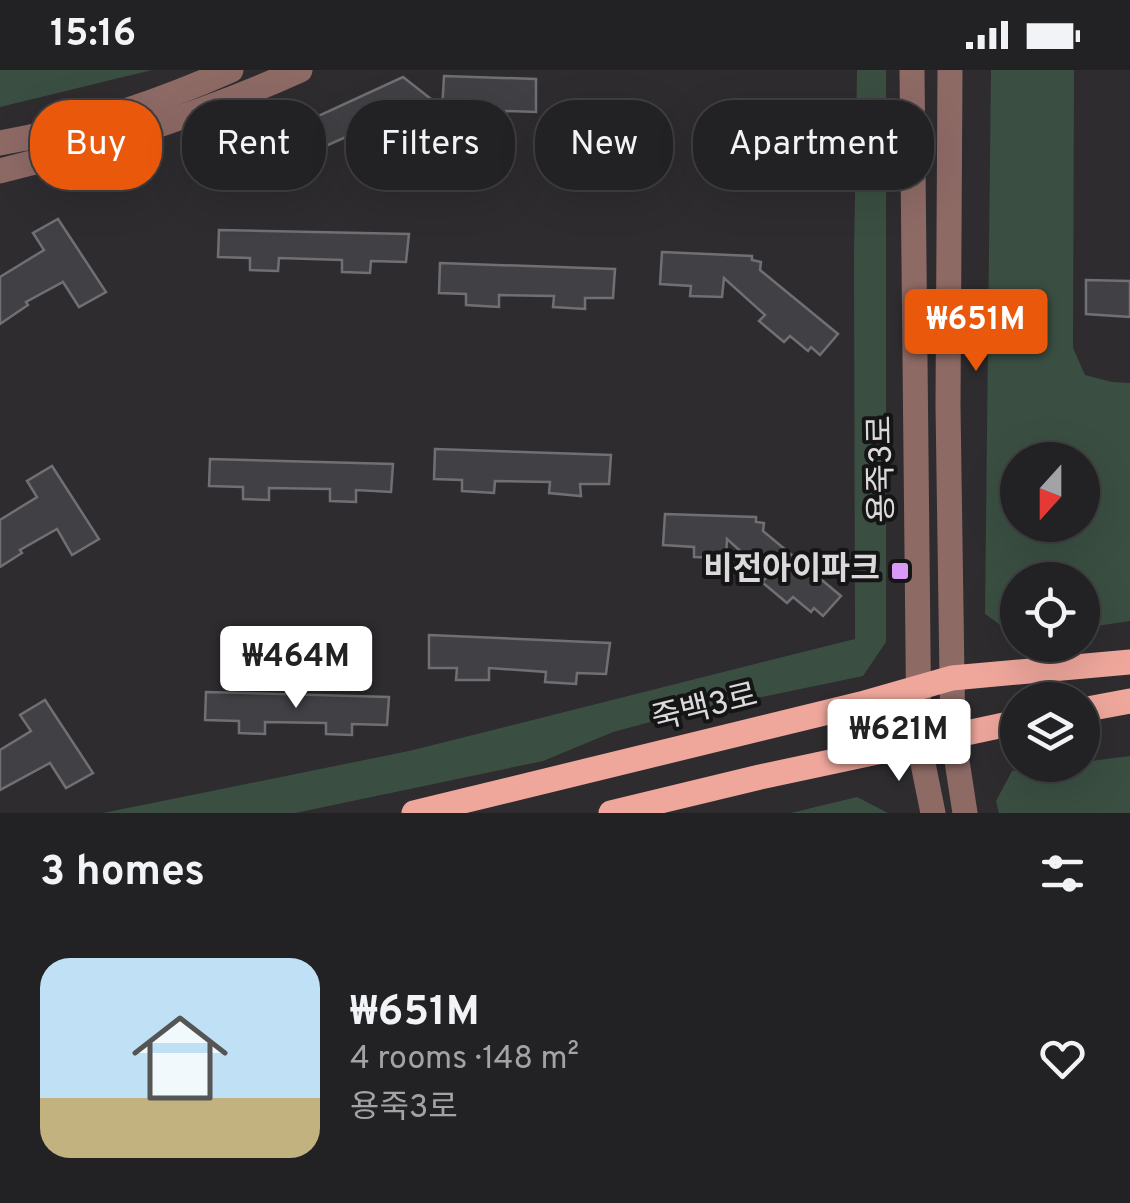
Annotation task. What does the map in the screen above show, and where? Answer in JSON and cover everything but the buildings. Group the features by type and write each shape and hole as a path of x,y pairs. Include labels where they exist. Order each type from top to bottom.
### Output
{"main road":[{"name":"죽백3로","path":"414,813 862,704 952,678 1130,662"},
{"path":"1100,707 1130,701"},
{"path":"611,813 1000,725"}],"street":[{"path":"0,143 44,135 200,84 231,70"},
{"path":"0,171 85,150 182,119 300,70"},
{"name":"용죽3로","path":"912,70 917,688 919,744 934,813"},
{"path":"950,70 948,405 953,734 965,813"}],"green space":[{"path":"0,70 152,70 0,107"},
{"path":"857,70 886,70 886,100 857,100"},
{"path":"991,70 1074,70 1073,348 1085,375 1130,383 1130,621 1100,625 1100,562 1000,562 1000,625 985,614"},
{"path":"855,190 886,190 886,642 863,676 684,713 613,732 543,761 295,813 103,813 409,751 855,639"},
{"path":"1130,756 1130,813 999,813 996,801 1006,782 1100,782 1100,760"},
{"path":"857,797 888,813 791,813"}],"place":[{"name":"비전아이파크","path":"900,571"}]}
